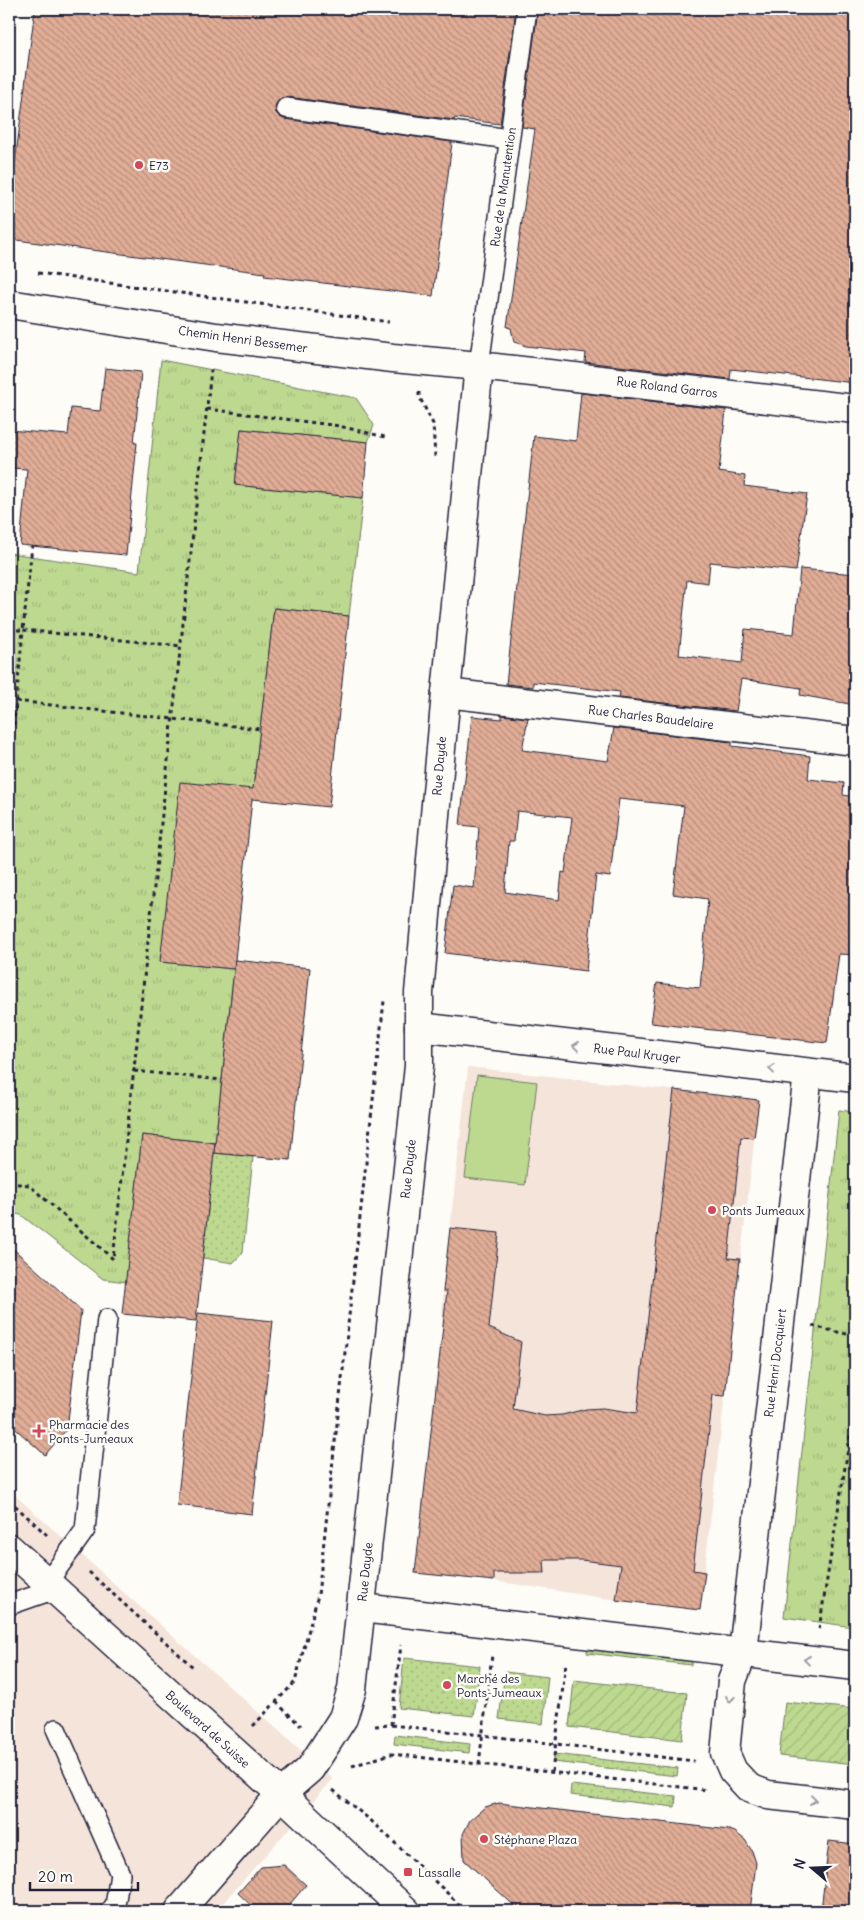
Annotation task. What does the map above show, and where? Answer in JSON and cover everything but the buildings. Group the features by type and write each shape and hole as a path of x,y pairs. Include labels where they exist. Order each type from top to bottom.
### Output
{"street":[{"name":"Chemin Henri Bessemer","path":"9,304 216,337 479,366"},
{"name":"Rue Roland Garros","path":"479,366 855,409"},
{"name":"Rue Dayde","path":"179,1911 281,1794 317,1759 343,1718 352,1689 419,1066 419,993 446,693 479,366"},
{"name":"Rue Charles Baudelaire","path":"446,693 855,740"},
{"name":"Rue Paul Kruger","path":"419,1027 855,1078"},
{"name":"Rue Henri Docquiert","path":"749,1788 733,1771 725,1753 732,1681 742,1652 808,1073"},
{"name":"Boulevard de Suisse","path":"9,1548 281,1794 406,1911"},
{"path":"362,1608 855,1666"},
{"path":"749,1788 768,1795 855,1805"}],"lane":[{"name":"Rue de la Manutention","path":"479,366 527,9"},
{"path":"286,108 509,139"},
{"path":"9,1605 51,1586 68,1554 85,1530 107,1320"},
{"path":"56,1730 120,1874 115,1906 110,1911"}],"path":[{"path":"38,273 393,323"},
{"path":"9,1183 29,1185 113,1259 216,337"},
{"path":"423,360 419,396 433,424 435,459"},
{"path":"207,409 339,426 385,437"},
{"path":"9,773 32,546"},
{"path":"9,630 181,646"},
{"path":"16,701 260,729"},
{"path":"252,1726 295,1682 318,1595 385,994"},
{"path":"134,1071 222,1080"},
{"path":"819,1629 855,1405"},
{"path":"9,1500 197,1670"},
{"path":"480,1764 495,1623"},
{"path":"552,1772 569,1632"},
{"path":"402,1643 391,1726 699,1761"},
{"path":"482,1654 501,1657"},
{"path":"565,1664 575,1666"},
{"path":"276,1702 317,1759 375,1824 466,1911"},
{"path":"246,1720 260,1731"},
{"path":"317,1759 349,1766 391,1754 733,1793 749,1788"}],"shaded area":[{"path":"468,1067 759,1100 700,1610 616,1600 494,1581 415,1573 442,1334 443,1291"},
{"path":"9,1490 333,1779 216,1911 9,1911"}],"green space":[{"path":"161,360 356,398 374,425 368,442 241,429 235,485 363,498 349,616 274,608 253,789 160,962 234,969 215,1143 142,1135 126,1282 103,1279 21,1215 9,1213 9,553 139,572"},
{"path":"477,1075 537,1082 525,1185 465,1178"},
{"path":"839,1110 855,1112 855,1611 853,1627 784,1617"},
{"path":"214,1153 253,1157 243,1252 233,1263 203,1258"},
{"path":"588,1644 692,1657 691,1665 587,1653"},
{"path":"404,1658 480,1666 474,1716 399,1708"},
{"path":"505,1672 548,1677 543,1724 499,1719"},
{"path":"574,1680 687,1693 682,1740 569,1727"},
{"path":"785,1702 855,1709 855,1764 779,1756"},
{"path":"395,1735 470,1744 469,1753 394,1744"},
{"path":"554,1754 678,1768 677,1776 553,1762"},
{"path":"571,1785 676,1796 675,1807 570,1795"}],"place":[{"name":"E73","path":"139,165"},
{"name":"Ponts Jumeaux","path":"712,1210"},
{"name":"Pharmacie des Ponts-Jumeaux","path":"39,1431"},
{"name":"Marché des Ponts-Jumeaux","path":"447,1685"},
{"name":"Stéphane Plaza","path":"484,1839"},
{"name":"Lassalle","path":"408,1872"}]}
